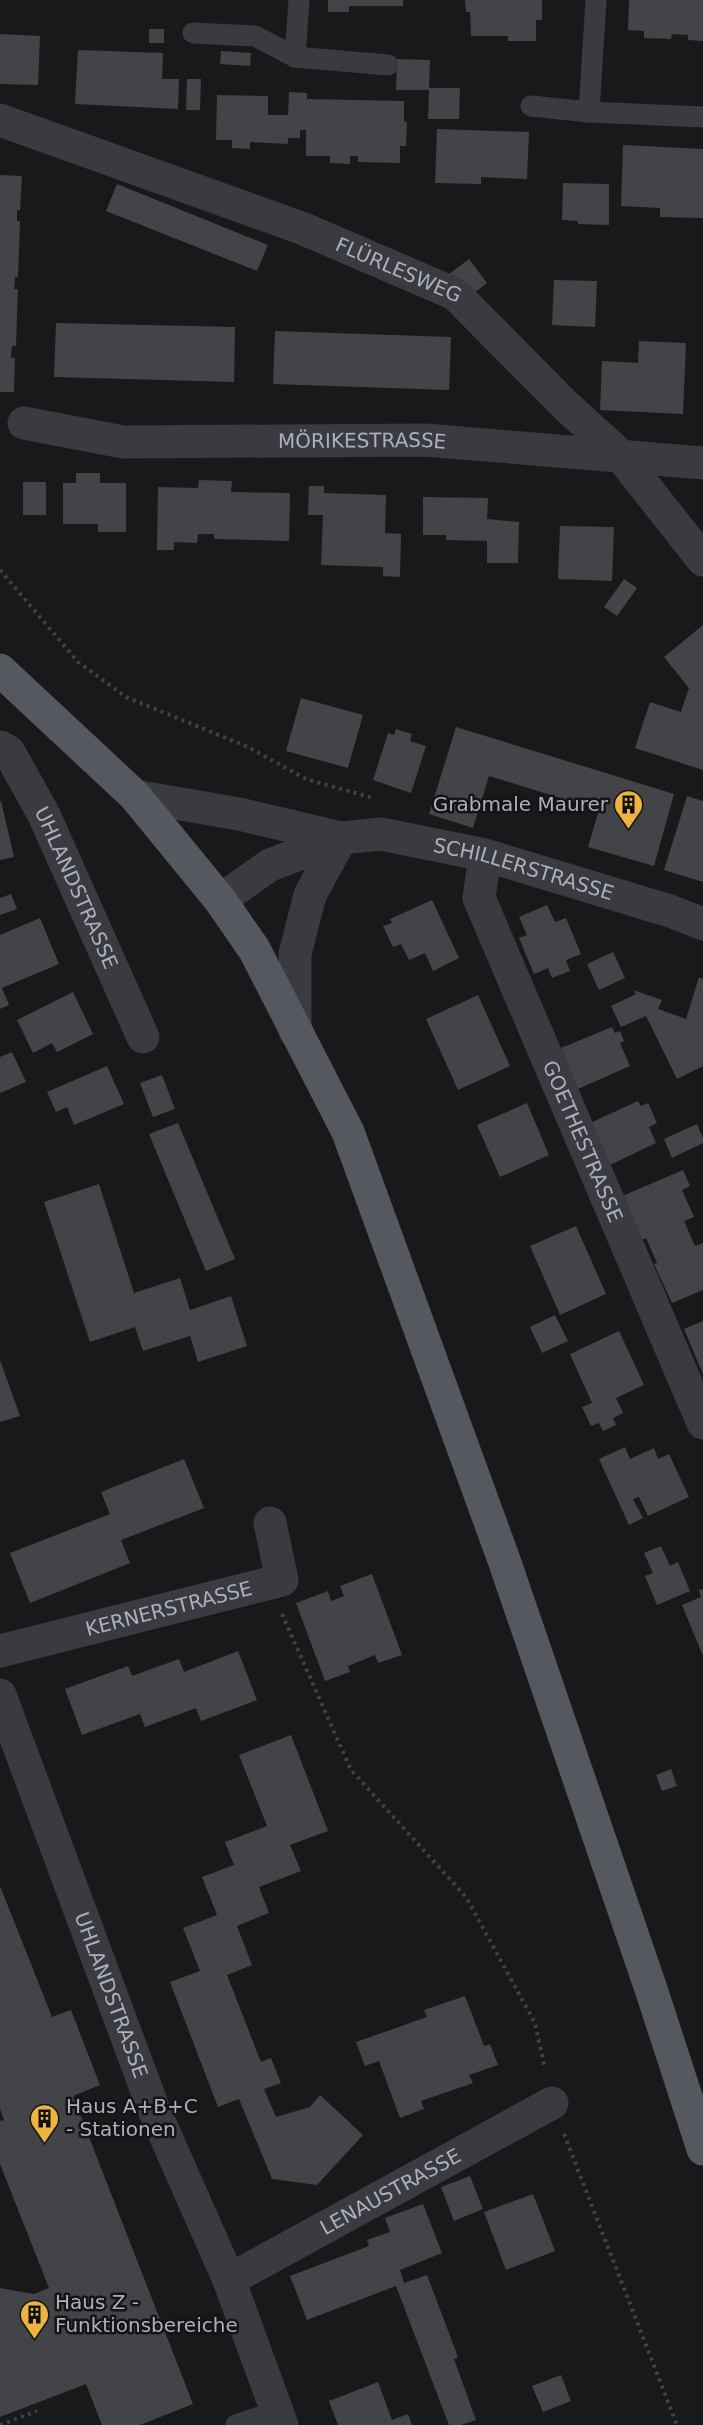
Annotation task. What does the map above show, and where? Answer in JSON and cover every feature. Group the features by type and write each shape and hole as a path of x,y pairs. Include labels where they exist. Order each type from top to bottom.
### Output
{"main road":[{"path":"0,670 135,796 220,900 254,949 348,1132 408,1292 554,1707 651,1989 703,2150"}],"street":[{"name":"FLÜRLESWEG","path":"0,120 304,229 455,294 565,405 620,455 703,560"},
{"name":"MÖRIKESTRASSE","path":"24,423 123,442 425,440 703,463"},
{"name":"UHLANDSTRASSE","path":"0,747 9,752 44,815 143,1037"},
{"name":"SCHILLERSTRASSE","path":"135,796 239,814 341,838"},
{"name":"SCHILLERSTRASSE","path":"220,900 270,864 341,838 381,834 485,855 669,911 703,924"},
{"path":"295,1031 295,954 310,895 341,838"},
{"name":"GOETHESTRASSE","path":"485,855 479,898 703,1423"},
{"name":"KERNERSTRASSE","path":"0,1651 282,1580 270,1523"},
{"name":"UHLANDSTRASSE","path":"0,1695 153,2110 229,2280 279,2418"},
{"name":"LENAUSTRASSE","path":"229,2280 552,2103"}],"lane":[{"path":"295,57 299,0"},
{"path":"589,112 596,0"},
{"path":"194,33 255,36 295,57 388,65"},
{"path":"531,106 589,112 703,117"},
{"path":"236,2425 279,2418"}],"path":[{"path":"0,570 78,662 126,697 248,747 306,779 377,800 381,834"},
{"path":"268,1584 351,1770 466,1897 535,2023 552,2103 677,2425"},
{"path":"0,2425 37,2411"}],"building":[{"path":"328,0 403,0 403,6 349,6 349,12 328,12"},
{"path":"465,0 542,0 542,20 536,20 536,41 508,41 508,36 471,36 470,12 466,12"},
{"path":"629,0 703,0 703,41 688,40 688,35 672,34 671,39 644,38 644,31 628,30"},
{"path":"149,29 164,29 164,43 149,43"},
{"path":"0,34 40,36 38,85 0,84"},
{"path":"78,50 163,53 162,79 179,79 178,109 75,104"},
{"path":"221,51 251,53 250,66 220,64"},
{"path":"397,59 430,60 429,88 460,88 459,119 428,119 429,90 396,90"},
{"path":"187,79 201,79 200,110 186,110"},
{"path":"289,92 307,93 307,99 404,101 404,121 407,122 406,146 400,146 400,163 358,162 358,156 350,156 350,164 330,163 330,156 306,156 306,130 300,130 300,138 288,138 288,144 250,142 250,149 232,148 232,140 216,140 217,95 268,96 268,115 288,115"},
{"path":"437,129 529,132 527,179 481,177 481,184 435,183"},
{"path":"623,145 703,149 703,218 660,217 660,208 621,206"},
{"path":"0,175 22,176 20,210 17,210 17,221 20,221 18,277 15,277 14,289 18,289 16,346 12,346 11,358 15,358 14,392 0,392"},
{"path":"563,183 609,184 609,225 578,224 578,221 562,220"},
{"path":"117,184 268,245 257,271 106,211"},
{"path":"469,259 487,283 466,299 448,275"},
{"path":"554,280 597,281 595,327 552,325"},
{"path":"56,323 235,327 234,382 54,377"},
{"path":"275,331 451,337 449,390 273,384"},
{"path":"639,341 686,343 683,414 600,410 602,361 638,363"},
{"path":"76,473 100,473 100,483 126,483 126,532 98,532 98,524 63,524 63,483 76,483"},
{"path":"199,480 232,481 231,492 290,493 289,541 214,539 214,534 198,534 197,543 174,542 174,550 157,550 158,487 198,488"},
{"path":"23,482 46,482 46,515 23,515"},
{"path":"309,486 324,486 324,493 386,495 385,533 401,534 400,577 383,576 383,567 321,565 323,515 308,515"},
{"path":"423,497 488,498 487,519 519,522 518,563 487,563 487,541 446,540 446,535 423,535"},
{"path":"560,526 614,527 612,581 558,579"},
{"path":"624,579 637,588 617,616 604,607"},
{"path":"703,625 703,770 635,748 650,702 681,712 689,688 664,657"},
{"path":"301,698 363,715 348,768 286,751"},
{"path":"456,727 674,794 654,866 588,847 599,810 489,776 473,828 429,814"},
{"path":"396,729 412,734 410,741 426,746 411,793 373,780 388,733 394,735"},
{"path":"687,796 703,801 703,882 664,870"},
{"path":"0,802 14,857 0,860"},
{"path":"11,894 17,909 0,915 0,898"},
{"path":"432,900 459,958 433,971 425,953 409,960 401,944 393,947 383,926 392,923 390,919"},
{"path":"547,905 555,922 566,918 581,954 566,960 570,971 552,978 548,968 534,974 519,938 527,935 519,917"},
{"path":"40,918 59,964 2,988 9,1005 0,1009 0,935"},
{"path":"613,952 625,978 599,990 587,964"},
{"path":"699,977 703,979 703,1066 677,1079 646,1016 621,1027 611,1006 636,994 633,990 662,1000 658,1009 686,1019"},
{"path":"73,992 93,1034 57,1052 52,1043 33,1053 17,1020"},
{"path":"478,995 510,1066 458,1090 426,1019"},
{"path":"612,1027 615,1033 620,1031 624,1041 620,1043 630,1066 578,1089 561,1048"},
{"path":"12,1052 26,1082 0,1093 0,1057"},
{"path":"107,1066 124,1104 74,1125 67,1107 56,1112 47,1092"},
{"path":"162,1075 175,1109 153,1117 140,1083"},
{"path":"638,1101 641,1106 648,1103 657,1123 649,1127 656,1143 610,1165 590,1123"},
{"path":"527,1103 549,1155 500,1177 477,1125"},
{"path":"178,1123 235,1259 206,1271 149,1134"},
{"path":"697,1124 703,1143 672,1158 664,1139"},
{"path":"683,1170 690,1186 682,1190 694,1217 684,1221 695,1246 703,1243 703,1290 672,1303 654,1264 657,1263 646,1238 640,1241 620,1197"},
{"path":"99,1184 134,1293 180,1278 190,1310 231,1296 247,1346 198,1362 190,1336 143,1351 135,1327 90,1342 44,1202"},
{"path":"576,1226 606,1294 560,1315 530,1246"},
{"path":"555,1315 568,1341 542,1353 530,1327"},
{"path":"703,1321 703,1374 684,1329"},
{"path":"619,1331 644,1385 616,1398 623,1413 613,1418 616,1425 603,1431 599,1423 591,1426 582,1407 592,1403 570,1354"},
{"path":"0,1360 20,1416 0,1422"},
{"path":"625,1447 630,1459 654,1448 658,1459 669,1454 689,1497 648,1516 639,1497 633,1499 643,1518 629,1525 599,1459"},
{"path":"184,1459 204,1508 121,1540 130,1563 30,1603 10,1553 110,1514 101,1492"},
{"path":"661,1546 670,1566 678,1562 690,1591 657,1605 645,1576 653,1573 644,1553"},
{"path":"372,1574 402,1655 378,1663 375,1655 348,1666 350,1672 325,1681 296,1603 328,1591 331,1601 344,1596 340,1586"},
{"path":"703,1589 703,1656 682,1605 701,1597 699,1590"},
{"path":"238,1651 257,1700 201,1721 196,1708 145,1727 140,1714 82,1735 65,1689 128,1666 132,1676 179,1659 184,1672"},
{"path":"291,1735 328,1831 290,1845 301,1871 259,1887 269,1913 237,1926 252,1965 227,1975 261,2062 271,2058 281,2083 264,2089 276,2117 310,2107 320,2095 363,2135 317,2185 272,2179 239,2099 218,2107 170,1982 200,1971 183,1928 217,1915 202,1877 234,1865 225,1842 267,1826 239,1755"},
{"path":"671,1769 677,1786 662,1791 656,1775"},
{"name":"Haus A+B+C - Stationen","path":"0,1886 52,2017 71,2010 100,2085 73,2096 193,2404 140,2425 102,2425 86,2384 0,2417 0,2288 34,2294 49,2288 0,2164 0,2121 4,2120 0,2109"},
{"path":"465,1996 484,2046 490,2044 498,2065 469,2075 473,2083 421,2101 424,2109 400,2118 379,2061 365,2066 356,2042 427,2017 424,2010"},
{"path":"470,2176 483,2209 454,2221 441,2187"},
{"path":"533,2194 555,2251 506,2270 484,2212"},
{"path":"423,2204 442,2253 400,2270 404,2283 427,2275 458,2357 454,2359 476,2420 461,2425 449,2425 396,2286 307,2320 290,2276 369,2246 367,2240 390,2232 385,2218"},
{"path":"561,2375 571,2401 543,2412 532,2386"},
{"path":"378,2382 392,2420 408,2414 412,2425 338,2425 329,2401"}],"place":[{"name":"Grabmale Maurer","path":"629,830"},
{"name":"Haus A+B+C - Stationen","path":"45,2144"},
{"name":"Haus Z - Funktionsbereiche","path":"34,2340"}]}
